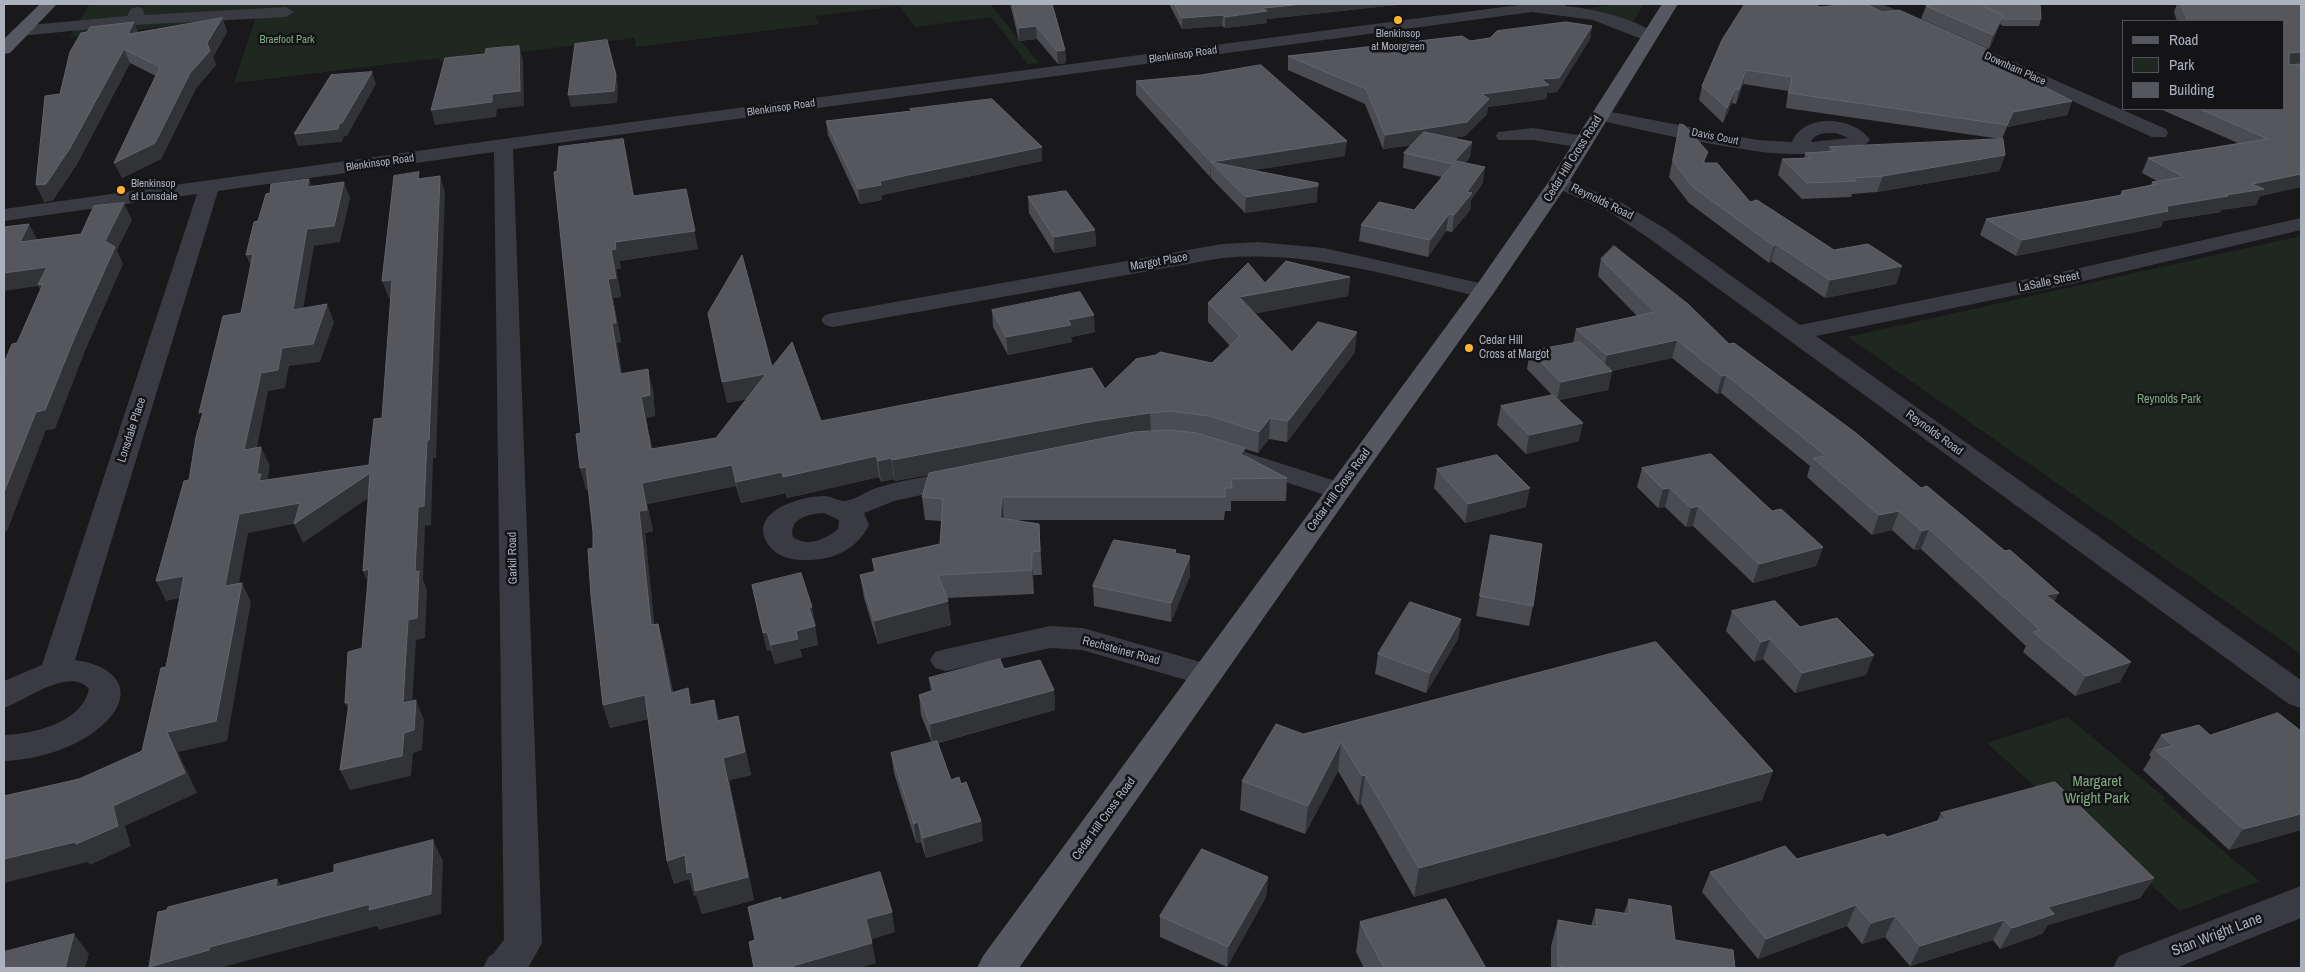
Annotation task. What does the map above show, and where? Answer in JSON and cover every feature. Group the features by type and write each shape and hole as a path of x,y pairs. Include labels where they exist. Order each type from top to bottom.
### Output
{"main road":[{"path":"4,49 49,4"},
{"name":"Cedar Hill Cross Road","path":"997,968 1338,491 1484,291 1559,182 1670,4"}],"street":[{"path":"1465,4 1483,15"},
{"name":"Blenkinsop Road","path":"4,215 503,145 1559,4"},
{"name":"Downham Place","path":"1870,4 2159,133"},
{"path":"1520,9 1575,10 1596,14 1614,19 1649,38"},
{"path":"19,32 135,16 286,12"},
{"name":"Davis Court","path":"1601,115 1757,146 1800,146"},
{"path":"1505,136 1533,134 1584,142"},
{"name":"Garkil Road","path":"503,145 523,943 505,968"},
{"name":"Reynolds Road","path":"1559,182 1637,219 2301,696"},
{"name":"Lonsdale Place","path":"55,673 209,187"},
{"name":"LaSalle Street","path":"1795,333 2071,277 2301,224"},
{"name":"Margot Place","path":"833,320 1222,251 1258,248 1324,255 1484,291"},
{"path":"1208,448 1338,491"},
{"path":"846,510 886,494 990,472"},
{"name":"Rechsteiner Road","path":"946,660 1050,637 1083,639 1207,675"},
{"path":"4,696 36,679 55,673 75,671 90,673 101,680 105,689 102,702 86,719 56,739 33,746 4,748"},
{"name":"Stan Wright Lane","path":"2133,968 2301,902"}],"green space":[{"name":"Braefoot Park","path":"90,4 990,4 1039,63 1028,64 991,17 915,27 900,6 815,16 819,24 636,47 634,38 440,62 440,58 234,83 256,17 69,37"},
{"path":"1615,4 1644,4 1634,20 1629,21 1586,9"},
{"name":"Reynolds Park","path":"2301,236 2301,654 1848,337"},
{"name":"Margaret Wright Park","path":"2068,717 2165,798 2162,800 2259,881 2180,911 2085,827 2081,828 1987,743"}],"building":[{"path":"1013,4 1052,4 1065,50 1057,51 1036,26 1019,28"},
{"path":"1175,4 1304,4 1263,8 1267,11 1225,17 1223,15 1182,18"},
{"path":"1745,4 1814,4 1820,7 1866,4 1882,12 1899,10 1987,49 1984,56 2072,101 2013,112 2007,125 1789,93 1792,77 1746,70 1739,90 1735,89 1727,108 1702,86 1722,40"},
{"path":"1976,4 2003,15 1993,35 1926,6"},
{"path":"1982,4 2040,4 2041,19 2005,19 2002,17 2003,15"},
{"path":"2181,4 2301,4 2301,52 2289,53 2289,65 2301,64 2301,174 2252,184 2264,189 2167,206 2168,211 2022,240 1986,219 2123,195 2122,191 2157,184 2152,182 2184,177 2148,158 2268,139 2202,110 2285,110 2285,20 2188,20"},
{"path":"222,18 207,43 210,51 190,73 155,143 114,163 160,67 124,49 70,148 46,184 36,185 45,96 60,94 70,52 81,33 87,32 90,27 134,22 128,34"},
{"path":"1566,22 1592,26 1559,78 1541,79 1549,85 1482,94 1489,99 1467,122 1385,135 1366,89 1288,56 1462,36 1470,41 1490,38 1497,31"},
{"path":"607,40 616,75 614,91 568,95 575,44"},
{"path":"519,46 520,91 492,94 492,102 431,110 445,58 485,54 486,49"},
{"path":"1261,65 1347,141 1211,162 1136,81 1201,75"},
{"path":"372,72 342,123 339,124 338,129 294,134 331,75"},
{"path":"992,99 1042,147 880,181 881,185 858,189 826,121 912,111 910,109"},
{"path":"1680,124 1684,125 1708,152 1703,163 1717,163 1750,202 1757,200 1834,250 1868,244 1902,266 1830,280 1776,244 1774,246 1693,187 1673,161"},
{"path":"1424,132 1472,142 1452,164 1404,153"},
{"path":"623,139 633,196 686,189 695,231 615,242 616,249 611,250 616,278 608,279 616,323 612,323 620,374 648,369 650,395 641,397 651,449 716,438 766,374 722,382 708,313 742,255 772,367 792,342 821,421 1092,368 1105,389 1136,359 1156,355 1160,352 1212,363 1240,336 1208,303 1248,263 1265,283 1286,261 1350,277 1239,297 1292,352 1318,322 1357,332 1288,421 1270,418 1259,432 1210,416 1169,411 1095,421 892,460 891,458 878,461 876,456 783,477 782,472 736,482 732,465 642,483 647,510 639,511 651,625 658,624 671,693 688,688 690,705 714,700 717,721 738,716 745,752 723,758 748,877 695,891 692,872 687,873 685,855 667,861 645,695 603,705 591,596 588,549 593,548 593,532 586,467 580,468 576,434 581,433 554,172 557,171 559,147"},
{"path":"2003,139 2005,155 1883,176 1852,178 1856,181 1807,183 1782,159 1811,158 1805,153 1835,151 1830,147"},
{"path":"1456,161 1485,167 1467,192 1472,193 1454,215 1449,214 1430,240 1361,225 1379,202 1414,210"},
{"path":"1211,162 1318,183 1318,186 1246,197"},
{"path":"419,172 418,179 440,176 429,440 427,440 424,506 418,507 415,572 419,571 417,618 408,620 403,703 416,700 414,730 404,733 402,756 340,770 349,703 345,703 348,652 362,648 369,569 363,571 370,473 294,524 300,503 239,514 225,586 242,583 216,721 167,732 185,773 113,806 118,826 76,844 75,842 4,859 4,796 79,779 142,751 161,668 166,667 184,576 156,581 184,481 189,480 196,437 203,412 199,413 223,316 241,313 253,254 246,255 254,222 258,221 266,194 270,193 271,184 309,179 307,187 344,182 334,226 307,229 293,310 327,304 313,344 282,348 278,370 261,373 244,450 261,447 257,474 261,474 259,481 369,465 374,419 382,418 392,280 382,281 394,176"},
{"path":"1066,191 1095,230 1054,237 1028,197"},
{"path":"124,203 105,241 115,247 76,334 45,410 36,412 4,492 4,363 12,344 17,343 43,284 38,285 47,267 4,273 4,227 29,224 20,242 81,234 94,206"},
{"path":"1614,246 1688,304 1729,344 1734,343 1856,433 1921,488 1927,486 2005,551 2010,550 2059,593 2046,595 2131,662 2086,676 2033,632 2040,630 1929,529 1922,531 1899,511 1879,515 1813,458 1826,456 1726,375 1722,376 1677,340 1607,355 1576,329 1655,312 1601,259"},
{"path":"1080,292 1094,315 1068,320 1071,325 1006,337 992,310"},
{"path":"1580,342 1612,371 1561,382 1530,351"},
{"path":"1553,395 1583,423 1529,435 1501,406"},
{"path":"1169,430 1197,433 1245,448 1241,454 1287,478 1231,479 1232,488 1225,488 1225,497 1002,497 1000,518 1039,524 1040,551 1032,552 1032,570 938,575 948,601 874,621 860,575 876,571 872,559 940,544 943,499 922,497 929,473 1134,432"},
{"path":"1711,454 1772,511 1781,509 1823,547 1759,564 1698,506 1691,508 1670,488 1663,489 1642,468"},
{"path":"1497,455 1530,488 1468,504 1437,469"},
{"path":"1491,535 1542,544 1533,606 1480,596"},
{"path":"1114,540 1176,550 1174,553 1190,556 1171,603 1093,586"},
{"path":"801,573 812,607 809,608 815,626 796,631 798,639 771,645 767,632 763,633 752,585"},
{"path":"1775,601 1800,627 1837,618 1874,655 1802,673 1770,639 1761,642 1732,611"},
{"path":"1410,602 1461,619 1430,673 1378,654"},
{"path":"1656,642 1773,771 1419,868 1365,775 1362,776 1341,742 1308,806 1242,781 1276,724 1303,734"},
{"path":"1000,659 1004,669 1040,660 1054,690 930,724 919,695 934,690 929,678"},
{"path":"2278,713 2301,731 2301,814 2243,829 2156,750 2173,746 2161,735 2199,725 2210,735"},
{"path":"937,741 951,780 959,777 961,784 966,782 981,821 923,838 918,822 914,824 891,753"},
{"path":"2055,782 2154,878 2048,907 2054,914 2012,928 2004,920 1920,946 1895,916 1871,923 1856,905 1766,939 1710,872 1785,846 1797,859 1884,834 1887,837 1947,818 1941,813"},
{"path":"433,840 431,894 369,910 370,904 210,947 209,950 149,967 158,912 167,910 168,907 277,879 276,887 334,872 334,865"},
{"path":"1202,849 1268,877 1228,947 1160,916"},
{"path":"880,872 892,912 866,919 872,943 793,966 793,968 754,968 749,942 755,940 748,907 781,897 781,900"},
{"path":"1446,899 1486,968 1384,968 1360,922"},
{"path":"1629,899 1671,906 1675,940 1733,950 1735,968 1569,968 1558,966 1558,920 1597,927 1596,909 1629,914"},
{"path":"74,934 65,968 4,968 4,952"}],"place":[{"name":"Blenkinsop at Moorgreen","path":"1398,20"},
{"name":"Blenkinsop at Lonsdale","path":"121,190"},
{"name":"Cedar Hill Cross at Margot","path":"1469,348"}]}
